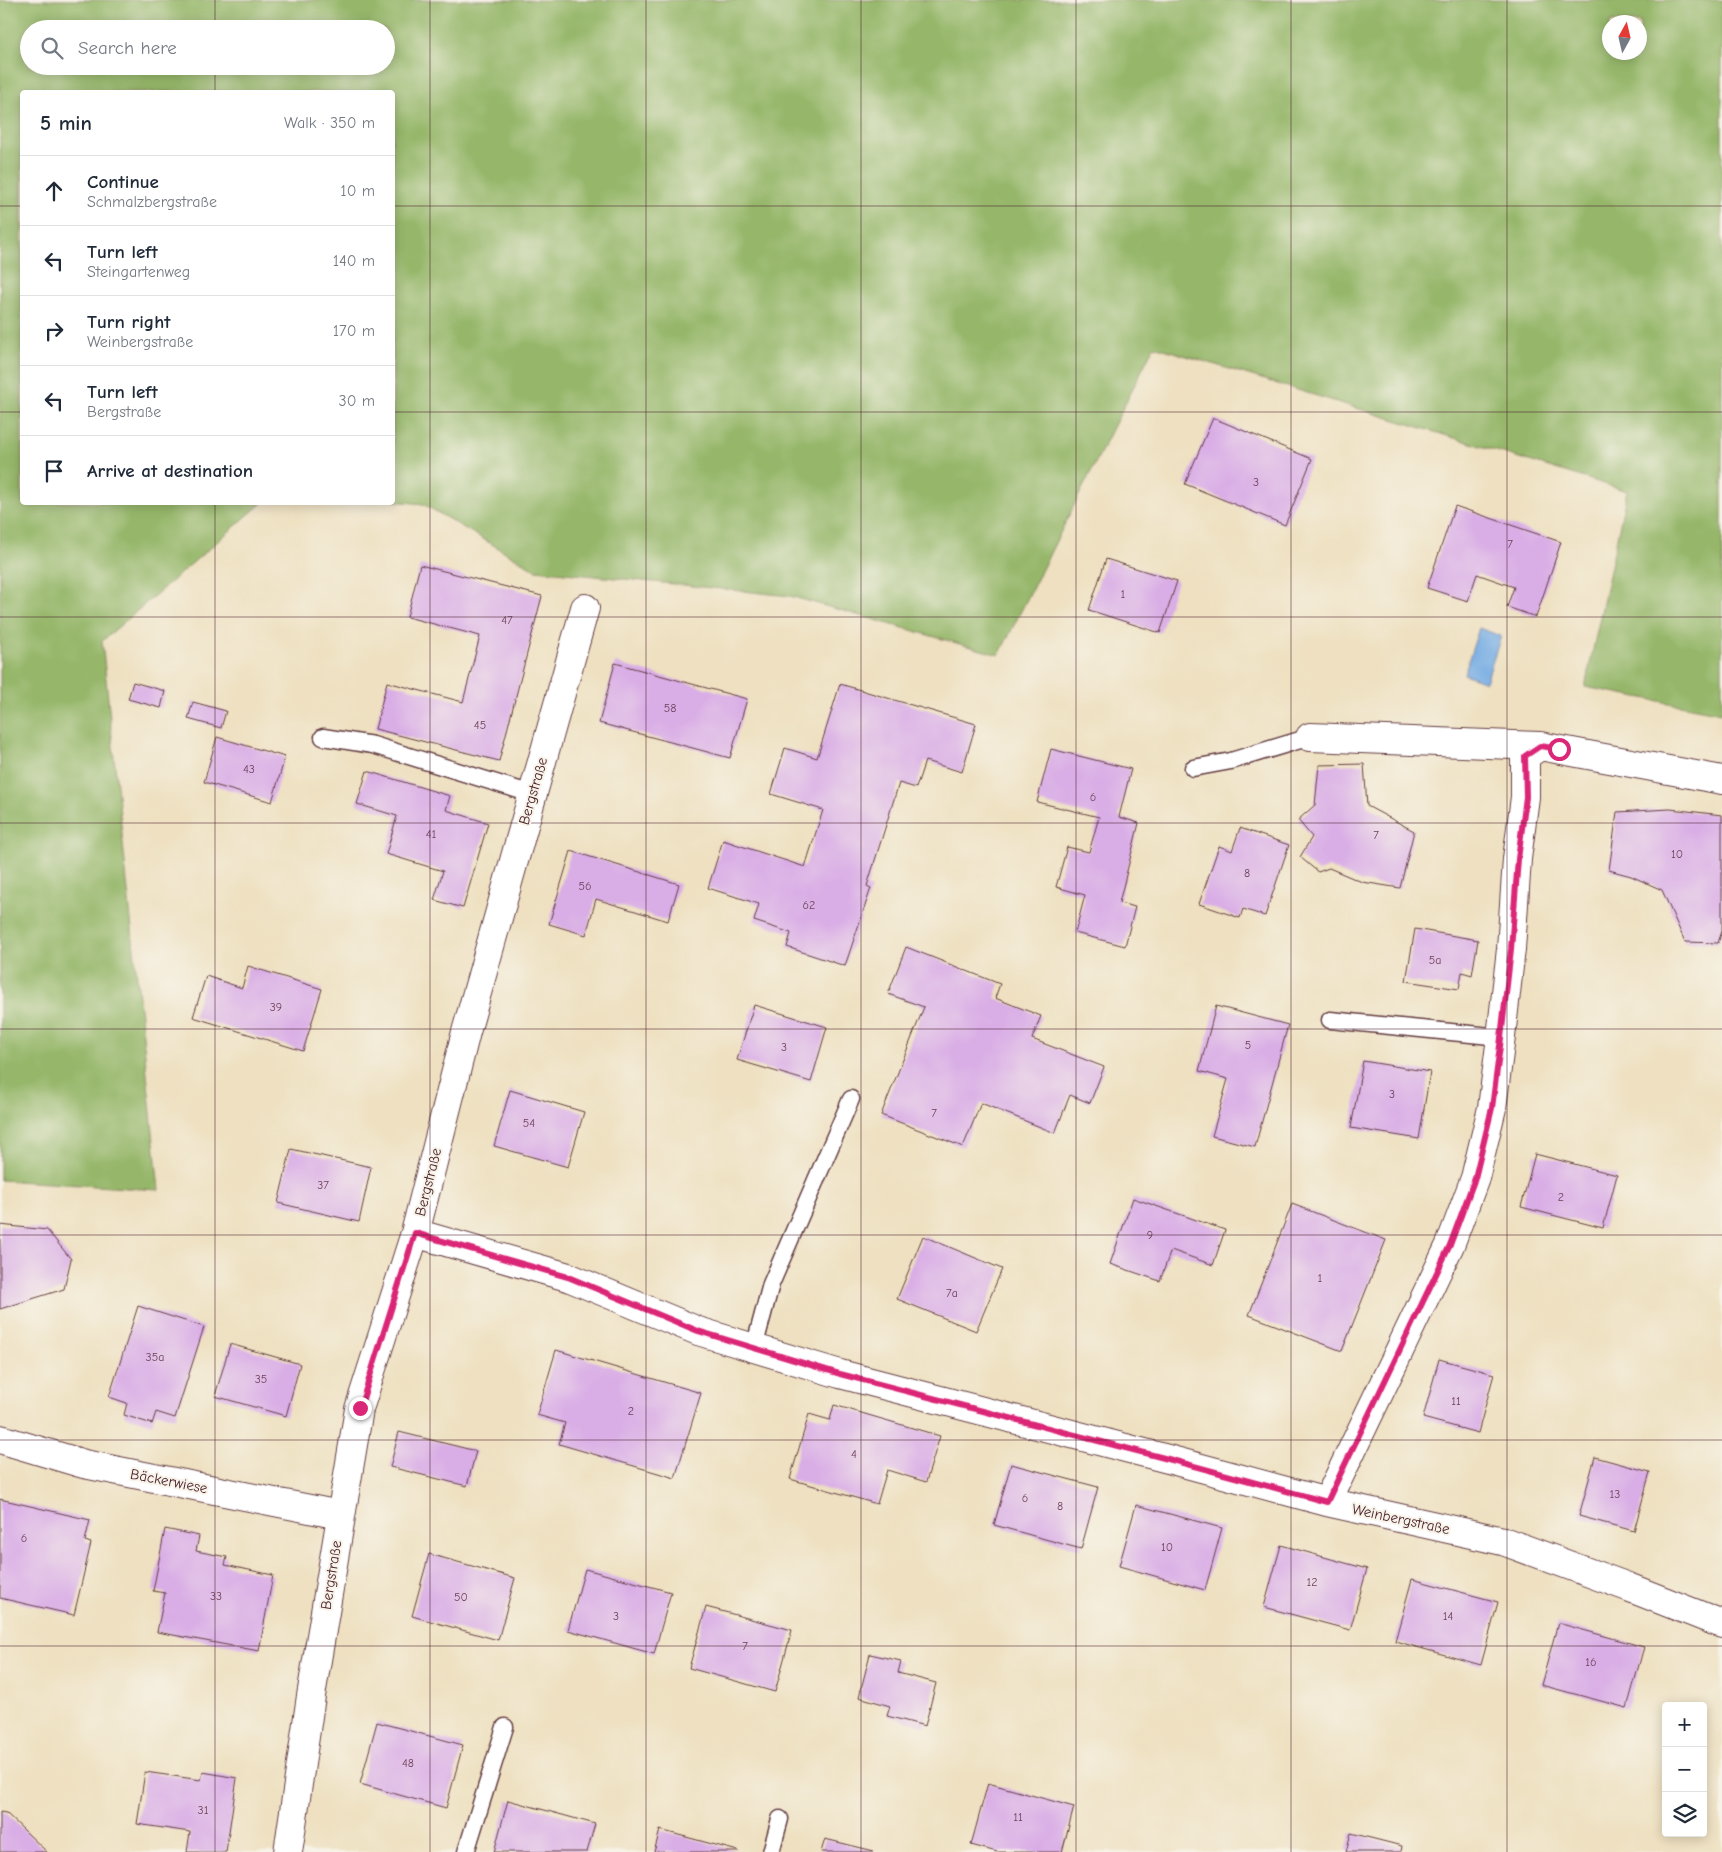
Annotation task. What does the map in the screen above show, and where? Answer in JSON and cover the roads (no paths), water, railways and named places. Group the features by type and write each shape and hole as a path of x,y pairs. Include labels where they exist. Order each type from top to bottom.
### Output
{"street":[{"name":"Bergstraße","path":"288,1852 340,1515 360,1408 415,1233 466,1032 585,608"},
{"path":"1310,738 1533,751 1722,780"},
{"path":"1327,1502 1450,1245 1475,1178 1492,1108 1511,949 1518,859 1533,751"},
{"name":"Weinbergstraße","path":"415,1233 568,1277 698,1331 840,1374 1048,1427 1327,1502 1503,1541 1722,1624"},
{"name":"Bäckerwiese","path":"0,1439 84,1464 340,1515"}],"lane":[{"path":"323,737 373,745 532,794"},
{"path":"1193,768 1231,761 1310,738"},
{"path":"1330,1020 1501,1038"},
{"path":"754,1348 771,1284 851,1099"},
{"path":"466,1852 506,1727"},
{"path":"771,1852 780,1819"}],"water":[{"path":"1479,628 1501,636 1486,682 1464,674"}]}
